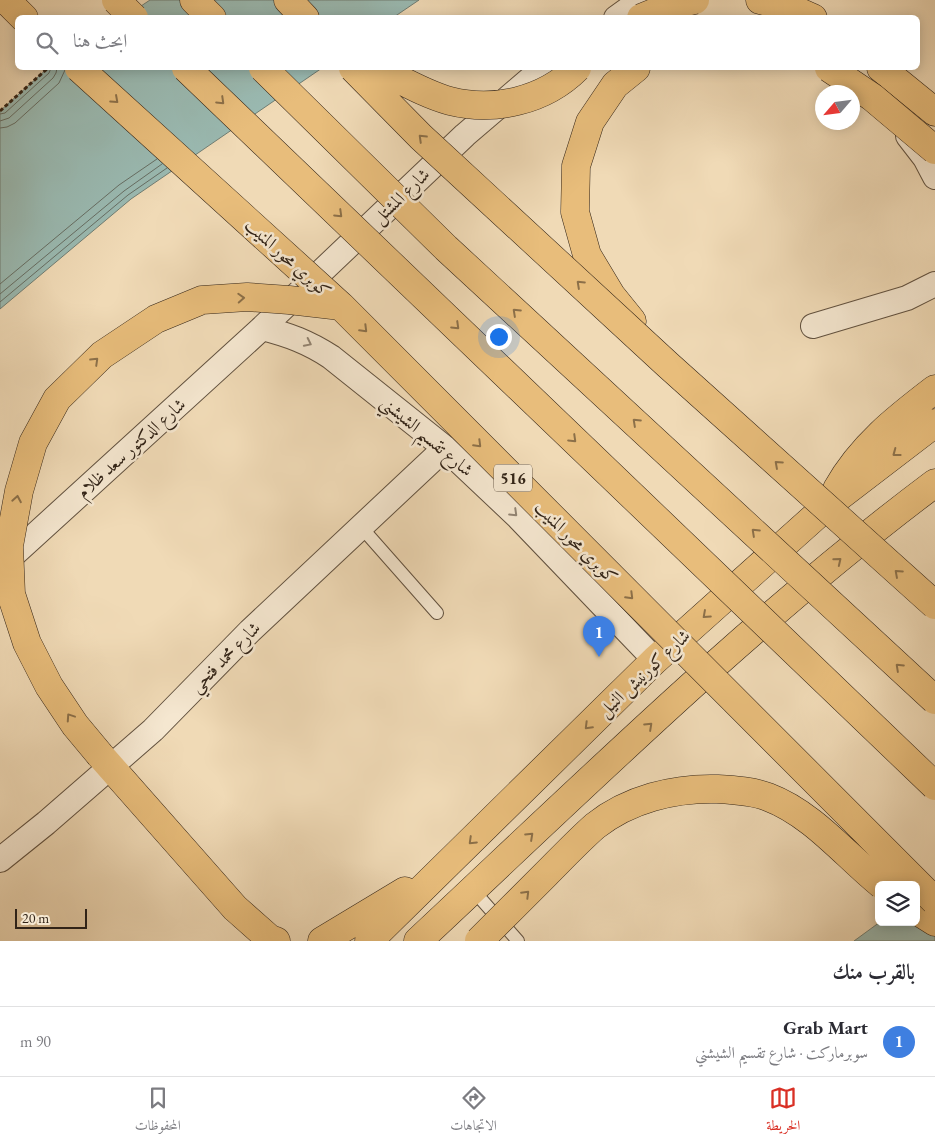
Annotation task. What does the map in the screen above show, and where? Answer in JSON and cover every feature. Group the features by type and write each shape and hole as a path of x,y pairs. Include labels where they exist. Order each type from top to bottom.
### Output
{"highway":[{"path":"6,0 21,15"},
{"path":"116,0 131,15"},
{"path":"194,0 209,15"},
{"path":"288,0 302,15"},
{"path":"641,10 695,0"},
{"path":"760,0 788,7 806,15"},
{"name":"كوبري محور المنيب","path":"81,70 340,306 935,901"},
{"path":"188,70 935,786"},
{"path":"265,70 446,248 935,700"},
{"path":"355,70 421,137 668,365 935,605"},
{"path":"380,70 449,101 500,105 526,99 550,89 574,70"},
{"path":"633,70 615,84 590,122 576,166 575,212 587,255 610,295 668,365"},
{"path":"832,70 872,97 935,150"},
{"path":"883,70 935,112"},
{"path":"276,941 270,939 236,908 158,822 75,725 48,686 27,643 11,594 9,546 19,491 33,443 57,399 102,355 156,319 202,300 247,297 340,306"},
{"path":"828,505 844,475 866,448 890,423 935,389"},
{"name":"شارع كورنيش النيل","path":"369,941 655,660 828,505 935,423"},
{"path":"418,941 650,725 780,608 935,483"},
{"path":"479,941 596,826 627,806 660,794 696,789 732,790 768,797 805,818 878,881"},
{"path":"322,941 446,866"},
{"path":"920,913 935,922"}],"street":[{"path":"625,15 641,10"},
{"name":"شارع المشتل","path":"262,328 465,135 541,70"},
{"path":"842,70 897,121 925,158 935,177"},
{"path":"813,326 907,298 935,284"},
{"name":"شارع تقسيم الشيشني","path":"262,328 289,335 312,345 331,357 445,448 517,516 655,660"},
{"name":"شارع الدكتور سعد ظلام","path":"0,567 262,328"},
{"name":"شارع محمد فتحي","path":"0,860 105,761 153,730 250,631 362,528 445,448"}],"lane":[{"path":"362,528 437,613"},
{"path":"473,890 518,941"}],"path":[{"path":"0,111 46,70"}],"water":[{"path":"150,0 419,0 397,15 128,15"},
{"path":"46,70 319,70 131,199 0,309 0,111"},
{"path":"935,883 935,941 854,941 875,926 920,926 920,914"}],"place":[{"name":"Grab Mart","path":"599,657"}]}
